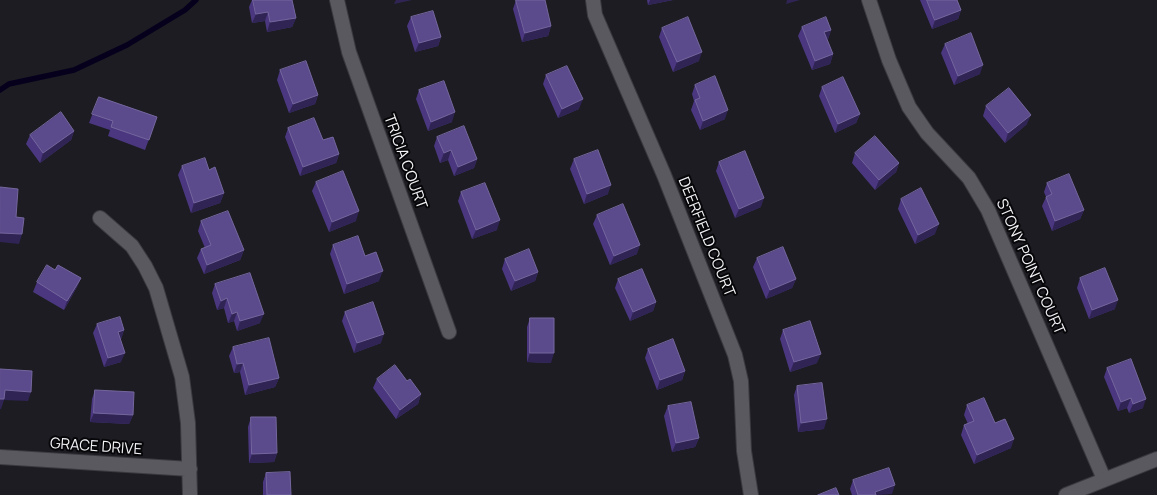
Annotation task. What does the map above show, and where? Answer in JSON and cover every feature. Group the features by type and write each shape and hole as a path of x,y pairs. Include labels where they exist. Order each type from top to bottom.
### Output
{"street":[{"name":"TRICIA COURT","path":"337,0 349,52 449,332"},
{"name":"DEERFIELD COURT","path":"593,0 595,15 664,176 735,355 742,381 744,451 751,495"},
{"name":"STONY POINT COURT","path":"869,0 889,60 909,107 927,133 969,178 988,210 1104,479"},
{"path":"100,218 132,246 156,288 182,377 188,423 190,495"},
{"name":"GRACE DRIVE","path":"0,457 190,469"},
{"path":"1066,495 1157,459"}],"building":[{"path":"253,0 292,0 296,18 270,22 268,12 256,14"},
{"path":"516,0 545,0 551,26 525,33"},
{"path":"927,0 957,0 961,10 935,20"},
{"path":"433,11 441,37 419,43 411,17"},
{"path":"688,17 702,52 677,62 662,28"},
{"path":"826,17 831,30 824,32 833,54 815,61 802,27"},
{"path":"971,33 983,65 958,76 945,44"},
{"path":"306,61 318,95 293,104 280,70"},
{"path":"567,66 583,99 562,109 546,75"},
{"path":"715,76 728,110 703,121 695,100 700,98 695,85"},
{"path":"843,77 860,114 838,124 822,87"},
{"path":"444,81 455,112 431,122 419,90"},
{"path":"1009,88 1031,115 1008,133 986,106"},
{"path":"99,97 157,117 149,140 111,127 113,121 92,114"},
{"path":"61,112 74,131 43,153 30,135"},
{"path":"314,118 323,140 333,137 339,154 303,167 288,128"},
{"path":"464,126 477,159 458,167 451,150 444,153 437,137"},
{"path":"875,136 899,163 879,180 855,153"},
{"path":"598,150 611,185 587,194 574,159"},
{"path":"745,151 764,198 739,209 719,162"},
{"path":"205,158 209,170 215,167 224,193 194,203 182,166"},
{"path":"343,171 359,211 332,222 316,182"},
{"path":"1069,174 1084,210 1055,221 1046,197 1052,194 1047,183"},
{"path":"485,183 500,220 476,230 461,192"},
{"path":"0,187 18,189 16,217 24,218 22,234 0,233"},
{"path":"921,188 939,224 918,235 901,199"},
{"path":"623,204 640,245 614,256 597,215"},
{"path":"228,211 244,250 207,265 201,249 211,245 201,221"},
{"path":"358,236 365,256 376,252 383,271 347,284 333,245"},
{"path":"783,247 796,279 770,290 757,258"},
{"path":"529,249 538,272 515,281 505,259"},
{"path":"47,265 55,270 58,265 81,278 67,301 37,282"},
{"path":"1105,268 1118,300 1092,310 1080,278"},
{"path":"642,269 656,302 633,312 618,279"},
{"path":"250,273 264,314 240,321 237,312 232,314 227,298 221,301 215,284"},
{"path":"373,302 384,334 357,343 345,312"},
{"path":"120,317 124,330 118,332 125,353 108,358 97,324"},
{"path":"530,318 554,318 554,353 530,353"},
{"path":"810,321 821,354 794,362 783,330"},
{"path":"269,338 279,378 249,385 243,363 237,364 233,347"},
{"path":"673,339 685,371 660,380 648,349"},
{"path":"1131,359 1146,399 1133,404 1131,398 1121,402 1107,368"},
{"path":"395,365 407,381 410,379 421,394 400,410 377,379"},
{"path":"0,369 32,371 31,392 5,390 4,399 0,399"},
{"path":"822,383 827,419 801,423 797,386"},
{"path":"95,390 134,392 133,415 94,413"},
{"path":"984,398 995,423 1005,419 1014,439 977,455 964,425 974,421 967,405"},
{"path":"691,402 699,438 676,443 668,406"},
{"path":"251,417 276,417 277,453 252,454"},
{"path":"889,468 895,485 875,492 876,495 858,495 853,480"},
{"path":"290,472 291,495 267,495 266,473"},
{"path":"836,488 839,495 818,495"}],"waterway":[{"path":"0,90 9,84 74,70 127,45 185,10 196,0"}]}
